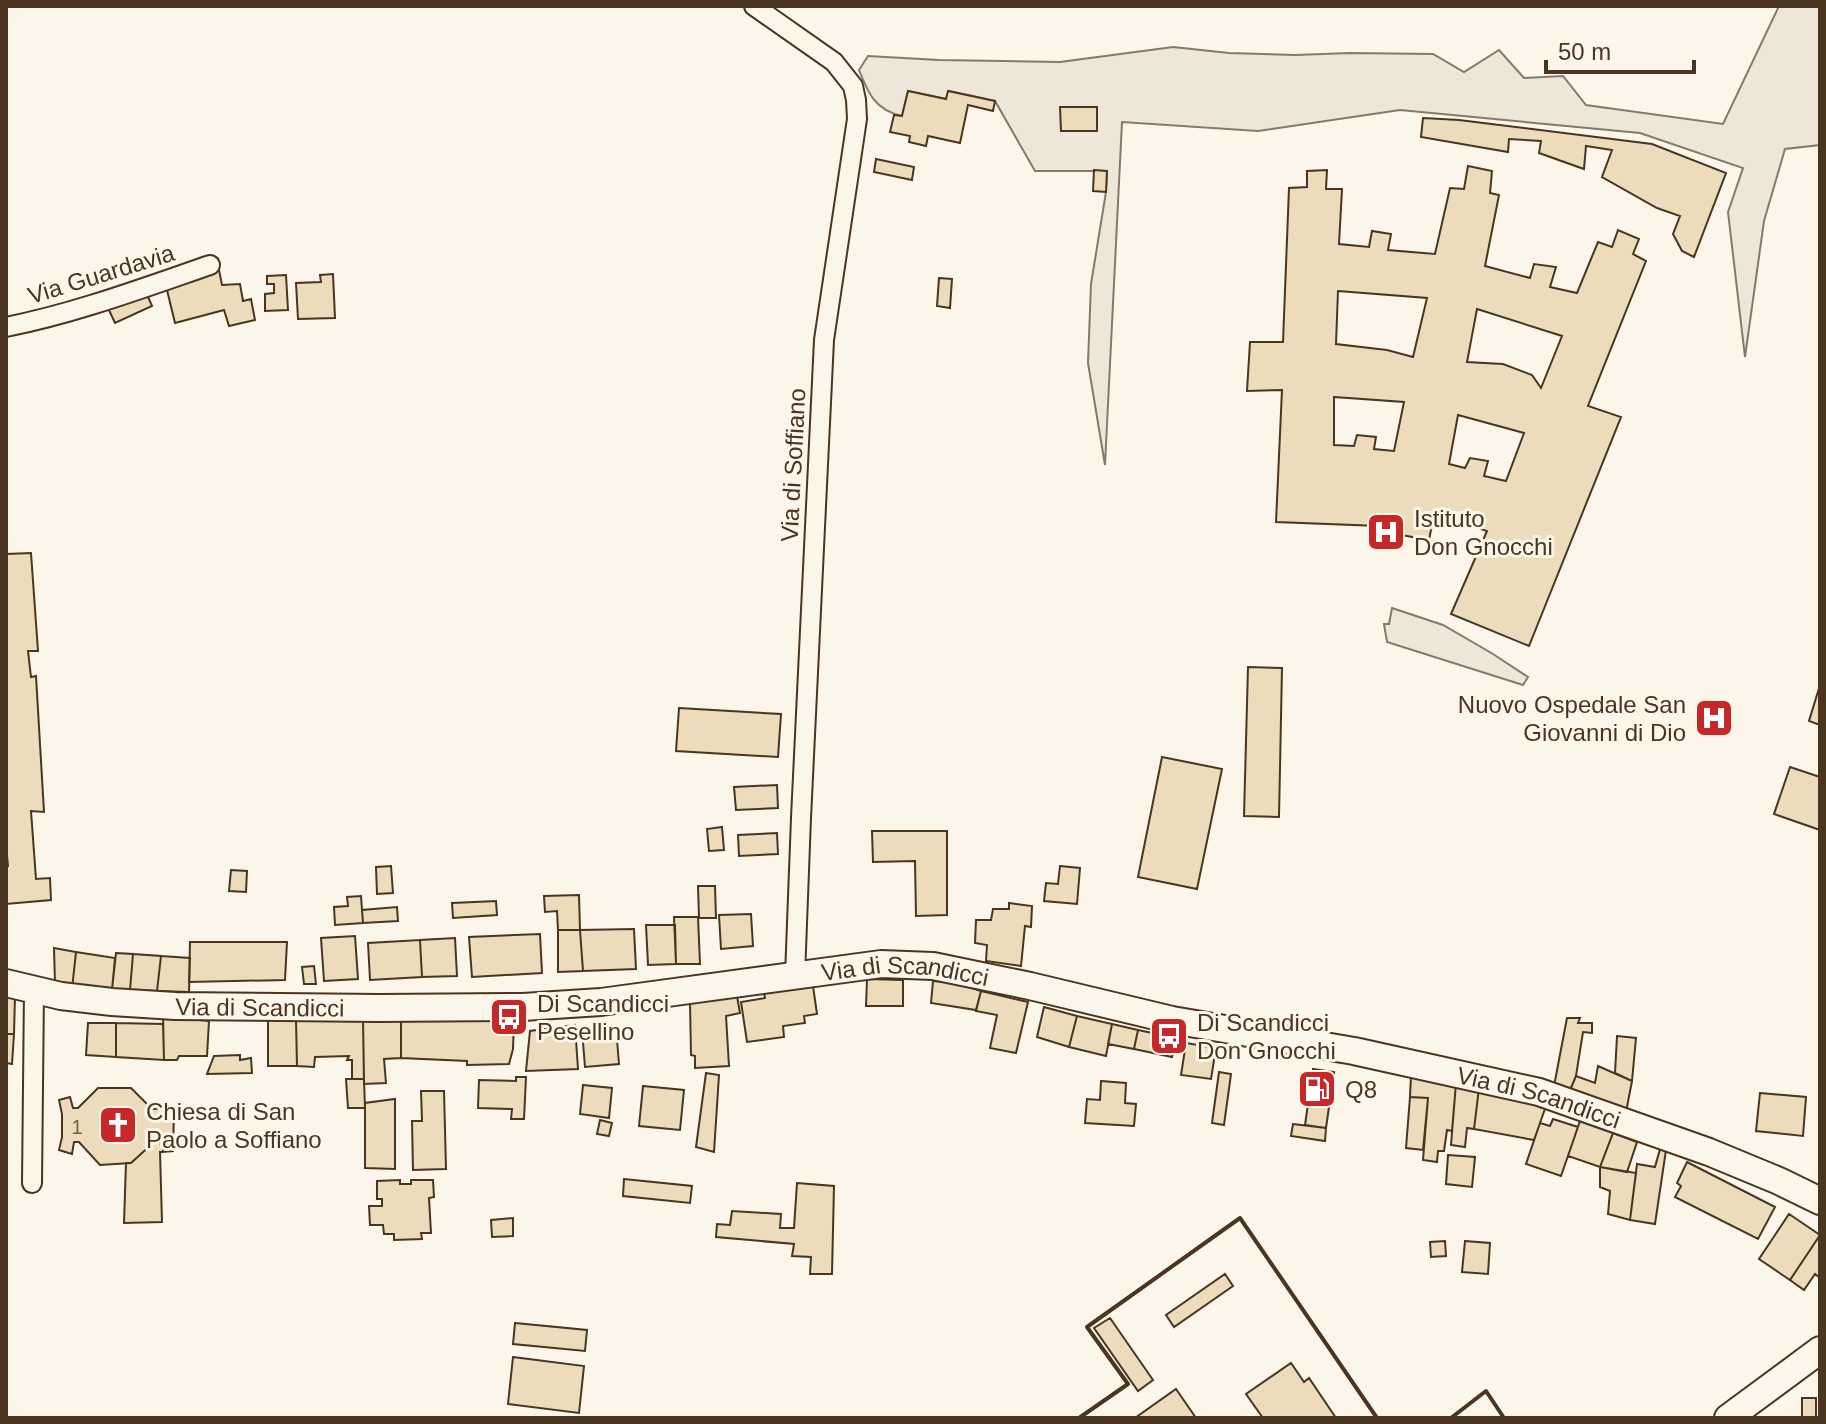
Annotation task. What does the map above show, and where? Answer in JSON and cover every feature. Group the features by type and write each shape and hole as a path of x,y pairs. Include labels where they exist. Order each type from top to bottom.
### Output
{"street":[{"name":"Via di Soffiano","path":"754,6 834,62 853,86 857,119 824,340 795,976"},
{"name":"Via Guardavia","path":"6,327 83,308 210,265"},
{"name":"Via di Scandicci","path":"6,983 61,996 175,1006 523,1007 601,1002 890,964 933,966 1187,1023 1354,1051 1539,1092 1709,1152 1820,1201"},
{"path":"32,1183 34,990"},
{"name":"Via di Scandicci","path":"1779,1181 1820,1189"},
{"path":"1728,1418 1820,1350"}],"shaded area":[{"path":"1779,6 1820,6 1820,145 1785,149 1764,221 1745,357 1728,212 1743,168 1640,133 1400,110 1258,131 1122,122 1105,465 1088,363 1091,284 1107,171 1035,171 995,101 949,91 946,99 908,91 902,116 885,110 874,99 859,70 868,56 1060,62 1173,47 1295,55 1433,54 1464,72 1499,50 1524,78 1563,76 1586,105 1723,124"},
{"path":"1392,608 1443,625 1528,677 1523,685 1387,642 1384,624 1389,624"}],"building":[{"path":"908,91 946,99 948,91 995,101 993,111 968,105 960,143 928,136 926,146 909,142 910,136 890,132 894,115 902,116"},
{"path":"1060,107 1097,107 1097,131 1061,131"},
{"path":"1423,118 1652,144 1726,173 1694,257 1682,251 1673,234 1680,216 1657,208 1602,177 1612,150 1586,146 1584,169 1539,153 1541,141 1509,139 1508,152 1421,137"},
{"path":"876,159 914,167 912,180 874,172"},
{"path":"1468,166 1492,171 1490,193 1499,195 1485,266 1530,278 1534,264 1556,267 1550,287 1577,293 1598,242 1612,247 1618,230 1639,239 1633,254 1646,261 1588,406 1621,417 1529,646 1451,614 1487,531 1434,514 1429,540 1379,531 1379,526 1276,522 1282,390 1247,391 1250,342 1283,342 1289,188 1307,187 1307,171 1327,170 1326,189 1342,189 1339,244 1369,247 1372,231 1391,234 1388,250 1435,254 1450,188 1464,189","holes":["1338,291 1427,298 1413,357 1387,350 1336,344","1477,309 1562,336 1541,388 1532,375 1503,364 1467,362","1334,397 1404,402 1394,451 1374,449 1376,437 1357,435 1354,446 1334,445","1458,415 1524,433 1506,481 1484,476 1488,461 1470,458 1465,468 1449,464"]},
{"path":"1094,170 1107,171 1106,192 1093,191"},
{"path":"219,270 222,285 240,284 243,301 251,299 255,320 229,326 224,310 175,323 166,286"},
{"path":"333,274 335,318 298,319 296,283 321,282 320,275"},
{"path":"286,275 288,310 265,311 265,294 274,293 274,284 267,284 267,276"},
{"path":"939,278 952,279 950,308 937,306"},
{"path":"146,292 152,306 115,323 108,308"},
{"path":"31,553 38,651 28,651 31,677 36,676 44,812 31,811 36,879 50,878 51,900 6,904 6,554"},
{"path":"1248,667 1282,668 1279,817 1244,816"},
{"path":"1820,685 1820,725 1809,721"},
{"path":"679,708 781,714 778,757 676,751"},
{"path":"1162,757 1222,769 1197,889 1138,877"},
{"path":"1790,767 1820,777 1820,830 1774,814"},
{"path":"777,785 778,808 736,810 734,787"},
{"path":"722,827 724,850 709,851 707,829"},
{"path":"872,831 947,831 947,915 916,916 915,861 873,862"},
{"path":"777,833 778,854 739,856 738,835"},
{"path":"391,866 393,893 377,894 376,867"},
{"path":"1060,866 1080,868 1077,904 1044,901 1046,883 1058,884"},
{"path":"231,870 247,871 246,892 229,891"},
{"path":"698,886 715,886 716,918 699,918"},
{"path":"579,895 580,930 558,930 557,911 545,912 544,896"},
{"path":"361,896 363,923 335,925 334,907 348,906 347,897"},
{"path":"496,901 497,915 453,918 452,903"},
{"path":"1009,903 1032,906 1031,927 1025,926 1021,966 986,961 987,945 975,943 976,920 991,920 993,909 1009,909"},
{"path":"397,907 398,921 363,923 362,910"},
{"path":"751,914 753,946 721,949 719,915"},
{"path":"674,917 698,917 700,964 676,964"},
{"path":"646,925 675,925 676,964 648,965"},
{"path":"634,929 636,969 583,971 580,930"},
{"path":"558,930 580,930 583,971 558,972"},
{"path":"540,934 542,973 472,977 469,937"},
{"path":"355,936 358,979 324,981 321,938"},
{"path":"455,938 457,976 422,977 420,940"},
{"path":"420,940 422,977 370,980 368,943"},
{"path":"190,942 287,942 285,980 189,982"},
{"path":"54,948 76,952 72,989 55,984"},
{"path":"76,952 115,958 112,990 72,989"},
{"path":"116,953 133,954 130,990 112,990"},
{"path":"133,954 161,956 157,991 130,990"},
{"path":"161,956 190,958 189,992 157,991"},
{"path":"314,966 316,984 304,984 302,967"},
{"path":"867,979 903,980 903,1006 866,1006"},
{"path":"933,981 957,983 981,991 976,1010 931,1003"},
{"path":"813,986 817,1014 804,1016 805,1023 783,1026 784,1037 747,1042 741,1002 765,998 764,993"},
{"path":"981,991 1028,1002 1016,1053 990,1048 997,1015 976,1011"},
{"path":"6,994 15,996 14,1034 6,1034"},
{"path":"737,996 740,1013 726,1016 729,1066 695,1068 695,1056 691,1055 690,1003"},
{"path":"1044,1007 1077,1016 1069,1047 1037,1037"},
{"path":"163,1016 209,1021 207,1056 179,1056 177,1060 164,1060"},
{"path":"1077,1016 1112,1024 1106,1056 1069,1047"},
{"path":"1567,1018 1580,1018 1578,1023 1592,1023 1592,1033 1583,1032 1576,1076 1568,1095 1554,1086"},
{"path":"363,1019 401,1020 401,1058 384,1059 386,1083 364,1084"},
{"path":"363,1019 364,1079 352,1079 352,1060 347,1060 349,1056 315,1057 314,1067 297,1066 296,1020"},
{"path":"268,1020 296,1020 297,1066 268,1066"},
{"path":"401,1020 514,1020 509,1064 467,1065 467,1061 401,1058"},
{"path":"88,1023 116,1023 116,1057 86,1055"},
{"path":"116,1023 163,1024 164,1060 116,1057"},
{"path":"1112,1024 1138,1030 1134,1049 1108,1044"},
{"path":"575,1025 578,1069 526,1071 530,1031"},
{"path":"616,1027 619,1064 585,1067 582,1030"},
{"path":"1138,1030 1177,1038 1172,1057 1134,1049"},
{"path":"6,1034 14,1034 12,1064 6,1063"},
{"path":"1617,1036 1636,1038 1632,1081 1615,1073"},
{"path":"1186,1043 1216,1048 1211,1079 1181,1075"},
{"path":"240,1055 240,1060 251,1058 252,1073 207,1074 214,1056"},
{"path":"1598,1066 1632,1081 1626,1112 1568,1095 1576,1076 1595,1083"},
{"path":"1313,1069 1334,1072 1326,1128 1305,1125"},
{"path":"1219,1072 1231,1074 1224,1125 1212,1123"},
{"path":"706,1073 719,1075 714,1152 696,1147"},
{"path":"1411,1075 1456,1083 1452,1131 1447,1130 1444,1151 1438,1151 1437,1162 1423,1160 1428,1098 1410,1097"},
{"path":"516,1077 526,1077 524,1119 511,1119 512,1109 478,1108 479,1080 516,1081"},
{"path":"346,1079 364,1079 365,1108 348,1108"},
{"path":"1101,1081 1126,1083 1125,1103 1136,1104 1134,1126 1085,1123 1087,1099 1100,1100"},
{"path":"1456,1083 1479,1088 1474,1129 1467,1128 1465,1147 1451,1145"},
{"path":"583,1085 612,1088 609,1118 580,1114"},
{"path":"643,1086 684,1090 680,1130 639,1126"},
{"name":"Chiesa di San Paolo a Soffiano","path":"98,1088 131,1088 152,1109 174,1108 173,1151 163,1152 163,1144 154,1142 131,1163 100,1165 79,1142 74,1142 72,1154 59,1150 62,1114 59,1100 70,1097 73,1108 78,1108"},
{"path":"1479,1088 1546,1106 1534,1140 1474,1129"},
{"path":"421,1091 444,1091 446,1169 413,1170 412,1121 422,1121"},
{"path":"1760,1093 1806,1097 1803,1136 1756,1131"},
{"path":"1410,1097 1428,1098 1423,1150 1406,1148"},
{"path":"395,1099 395,1169 365,1168 365,1103"},
{"path":"1553,1119 1578,1127 1561,1176 1526,1164 1540,1123 1550,1126"},
{"path":"600,1120 612,1123 609,1136 597,1134"},
{"path":"1580,1121 1613,1133 1600,1167 1568,1156"},
{"path":"1293,1124 1326,1128 1325,1141 1291,1136"},
{"path":"1613,1133 1637,1142 1627,1172 1600,1167"},
{"path":"154,1142 163,1144 163,1152 160,1152 162,1222 124,1223 126,1163 131,1163"},
{"path":"1660,1149 1666,1150 1655,1224 1630,1220 1637,1164 1655,1167"},
{"path":"1448,1155 1475,1157 1472,1187 1446,1184"},
{"path":"1687,1162 1775,1207 1758,1239 1675,1197 1681,1186 1677,1183"},
{"path":"1600,1167 1636,1173 1630,1220 1608,1214 1610,1191 1600,1187"},
{"path":"624,1179 692,1186 690,1203 623,1196"},
{"path":"400,1180 400,1184 411,1184 411,1180 433,1180 434,1197 429,1198 431,1233 421,1233 422,1239 394,1240 394,1234 384,1234 383,1225 370,1225 369,1206 382,1206 382,1199 377,1199 377,1181"},
{"path":"797,1183 834,1186 832,1274 810,1274 811,1257 792,1256 794,1244 716,1237 717,1224 730,1225 732,1211 781,1214 780,1228 794,1228"},
{"path":"1789,1214 1820,1235 1790,1280 1759,1259"},
{"path":"513,1218 513,1236 492,1237 491,1220"},
{"path":"1820,1235 1820,1278 1815,1274 1804,1290 1790,1280"},
{"path":"1445,1241 1446,1256 1431,1257 1430,1242"},
{"path":"1465,1241 1490,1243 1488,1274 1462,1272"},
{"path":"1225,1274 1233,1286 1174,1327 1166,1315"},
{"path":"1110,1318 1153,1380 1138,1391 1094,1328"},
{"path":"515,1323 587,1330 585,1351 513,1344"},
{"path":"513,1357 584,1366 579,1413 508,1404"},
{"path":"1291,1363 1304,1382 1309,1378 1336,1418 1263,1418 1246,1394"},
{"path":"1176,1389 1196,1418 1135,1418"},
{"path":"1802,1398 1816,1398 1816,1418 1802,1418"}],"wall":[{"path":"1079,1418 1128,1384 1087,1327 1240,1218 1377,1418"},
{"path":"1451,1418 1486,1391 1504,1418"}],"place":[{"name":"Istituto Don Gnocchi","path":"1386,532"},
{"name":"Nuovo Ospedale San Giovanni di Dio","path":"1714,718"},
{"name":"Di Scandicci Pesellino","path":"509,1017"},
{"name":"Di Scandicci Don Gnocchi","path":"1169,1036"},
{"name":"Q8","path":"1317,1089"},
{"name":"Chiesa di San Paolo a Soffiano","path":"118,1125"}]}
